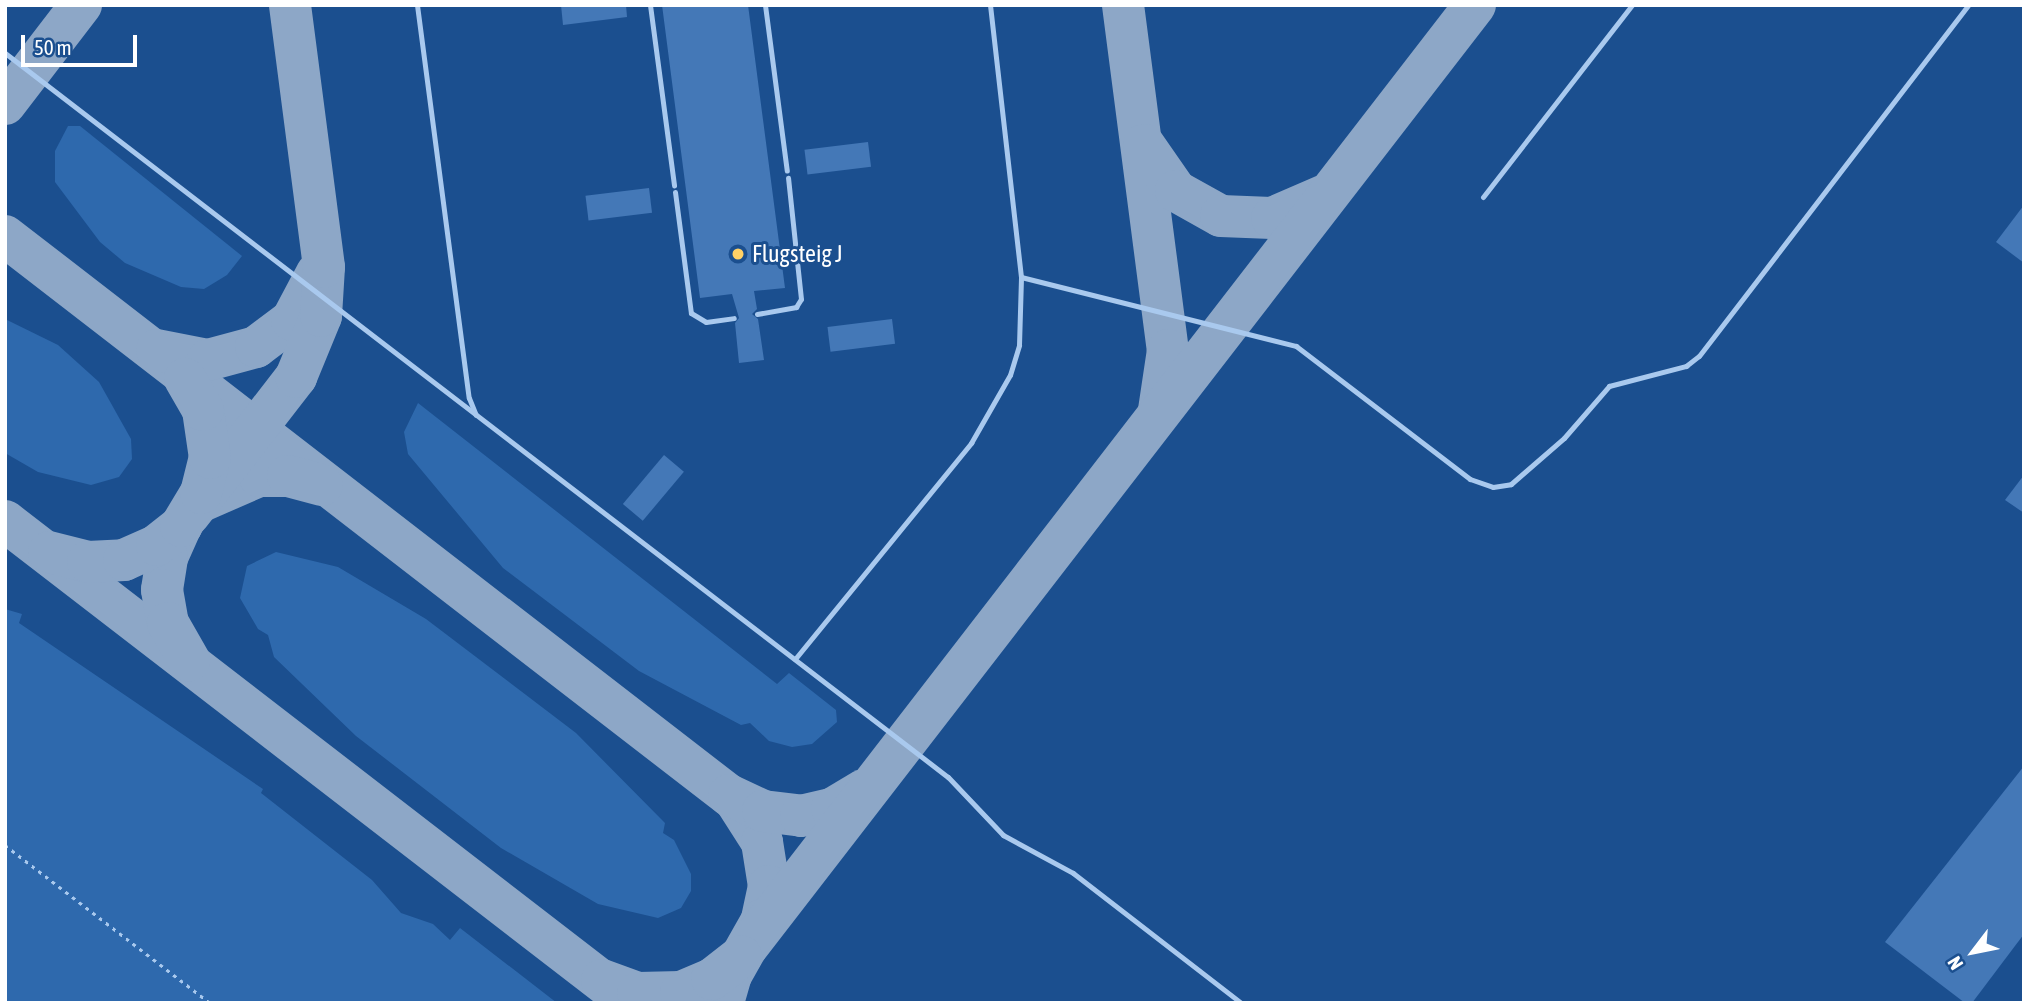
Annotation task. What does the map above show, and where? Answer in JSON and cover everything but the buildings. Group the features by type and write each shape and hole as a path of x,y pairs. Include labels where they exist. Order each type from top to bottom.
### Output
{"lane":[{"path":"417,5 469,398 483,422"},
{"path":"650,5 674,185"},
{"path":"757,314 796,307 801,299 765,5"},
{"path":"795,659 895,543 991,413 1019,345 1021,277 989,5"},
{"path":"1483,197 1632,5"},
{"path":"1021,277 1296,346 1470,479 1493,487 1511,484 1564,438 1609,386 1686,366 1699,356 1968,5"},
{"path":"5,53 962,788 1003,835 1073,873 1241,1003"},
{"path":"675,192 691,313 706,322 734,318"}],"path":[{"path":"5,845 210,1003"}],"shaded area":[{"path":"68,126 80,126 242,256 227,275 204,289 181,287 125,263 100,242 55,182 55,151"},
{"path":"5,319 58,345 99,382 131,439 132,459 119,477 91,485 38,472 5,453"},
{"path":"418,403 777,684 789,673 836,710 837,722 812,744 792,747 769,741 750,723 741,725 639,671 503,568 408,454 404,432"},
{"path":"276,552 338,567 426,619 576,733 665,823 663,833 674,840 691,874 691,891 681,908 658,918 598,904 501,848 356,736 274,657 268,635 258,629 240,598 247,566"},
{"path":"5,609 22,614 19,623 263,789 261,793 372,880 401,913 433,924 450,940 460,928 557,1003 5,1003"}],"taxiway":[{"path":"5,104 81,5"},
{"path":"189,515 296,377 321,316 324,267 290,5"},
{"path":"1123,5 1168,350 1159,410"},
{"path":"748,946 1475,5"},
{"path":"1144,145 1176,191 1221,216 1272,218 1323,196"},
{"path":"5,236 735,800 762,842 769,886 762,920 731,975 723,1003"},
{"path":"157,350 208,360 256,347 292,320 317,273"},
{"path":"49,552 88,562 124,560 157,545 181,526 201,493 210,458 203,410 185,379"},
{"path":"204,500 259,476 288,476 322,485"},
{"path":"5,521 630,1003"},
{"path":"181,526 167,558 162,590 168,623 189,660"},
{"path":"729,795 763,811 801,816 832,809 864,790"},
{"path":"602,980 638,993 681,992 712,979 741,956"}],"place":[{"name":"Flugsteig J","path":"738,254"}]}
